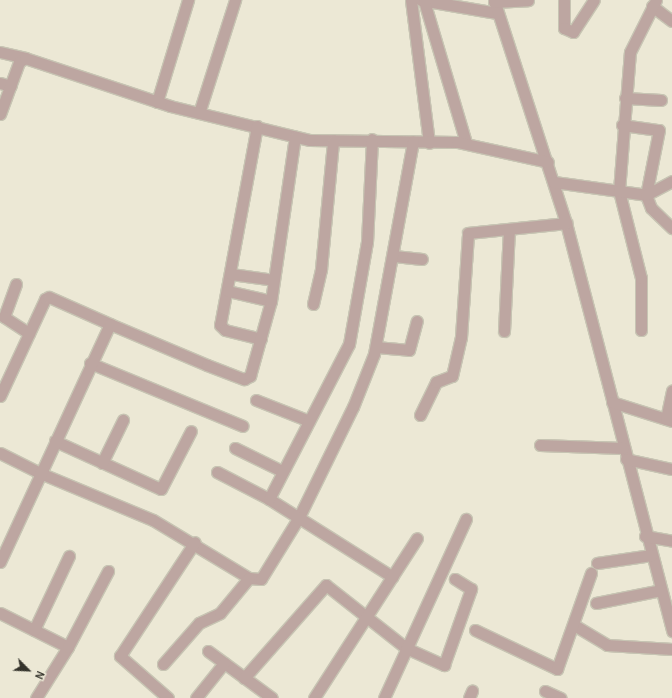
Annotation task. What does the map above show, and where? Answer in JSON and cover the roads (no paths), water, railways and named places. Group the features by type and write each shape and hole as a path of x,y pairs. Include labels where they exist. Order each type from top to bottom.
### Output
{"street":[{"path":"157,102 188,0"},
{"path":"199,113 235,0"},
{"path":"411,0 429,143"},
{"path":"466,143 423,0 497,13"},
{"path":"528,0 494,1 548,162 566,222 645,536 672,630"},
{"path":"564,0 564,28 573,32 594,0"},
{"path":"641,330 641,278 618,191 624,98 630,52 654,3 672,22"},
{"path":"0,52 25,58 157,102 257,126 295,137 333,141 372,139 429,143 466,143 548,162"},
{"path":"1,111 11,86 25,58"},
{"path":"0,83 11,86"},
{"path":"624,98 661,100"},
{"path":"622,125 659,130 646,195 651,208 672,228"},
{"path":"257,126 228,291 220,328 261,339"},
{"path":"0,396 29,333 48,297 244,379 252,372 271,301 295,137"},
{"path":"269,498 349,344 367,242 372,139"},
{"path":"313,304 321,268 333,141"},
{"path":"0,452 40,473 153,520 194,542 249,578 259,580 263,577 299,517 353,407 376,347 414,142"},
{"path":"554,182 646,195 672,181"},
{"path":"420,415 436,382 451,378 458,352 466,236 472,232 566,222"},
{"path":"504,331 509,229"},
{"path":"394,256 422,259"},
{"path":"231,274 274,280"},
{"path":"16,284 4,317 29,333"},
{"path":"228,291 271,301"},
{"path":"376,347 408,351 417,321"},
{"path":"0,562 90,363 110,324"},
{"path":"90,363 243,426"},
{"path":"612,402 669,420 672,391"},
{"path":"256,400 309,421"},
{"path":"102,462 123,420"},
{"path":"55,441 162,489 191,431"},
{"path":"540,445 623,448"},
{"path":"235,448 282,471"},
{"path":"626,460 672,470"},
{"path":"217,472 269,498 393,577"},
{"path":"384,698 466,519"},
{"path":"645,536 672,541"},
{"path":"314,698 417,538"},
{"path":"168,698 120,656 194,542"},
{"path":"598,564 651,555"},
{"path":"34,630 69,556"},
{"path":"38,697 68,647 108,571"},
{"path":"475,630 556,669 574,625 591,574"},
{"path":"163,664 199,623 220,613 249,578"},
{"path":"244,678 324,585 406,648 445,664 471,589 455,579"},
{"path":"596,604 661,590"},
{"path":"0,613 68,647"},
{"path":"574,625 607,645 672,649"},
{"path":"208,651 267,696"},
{"path":"196,698 224,663"},
{"path":"545,691 561,698"}]}
